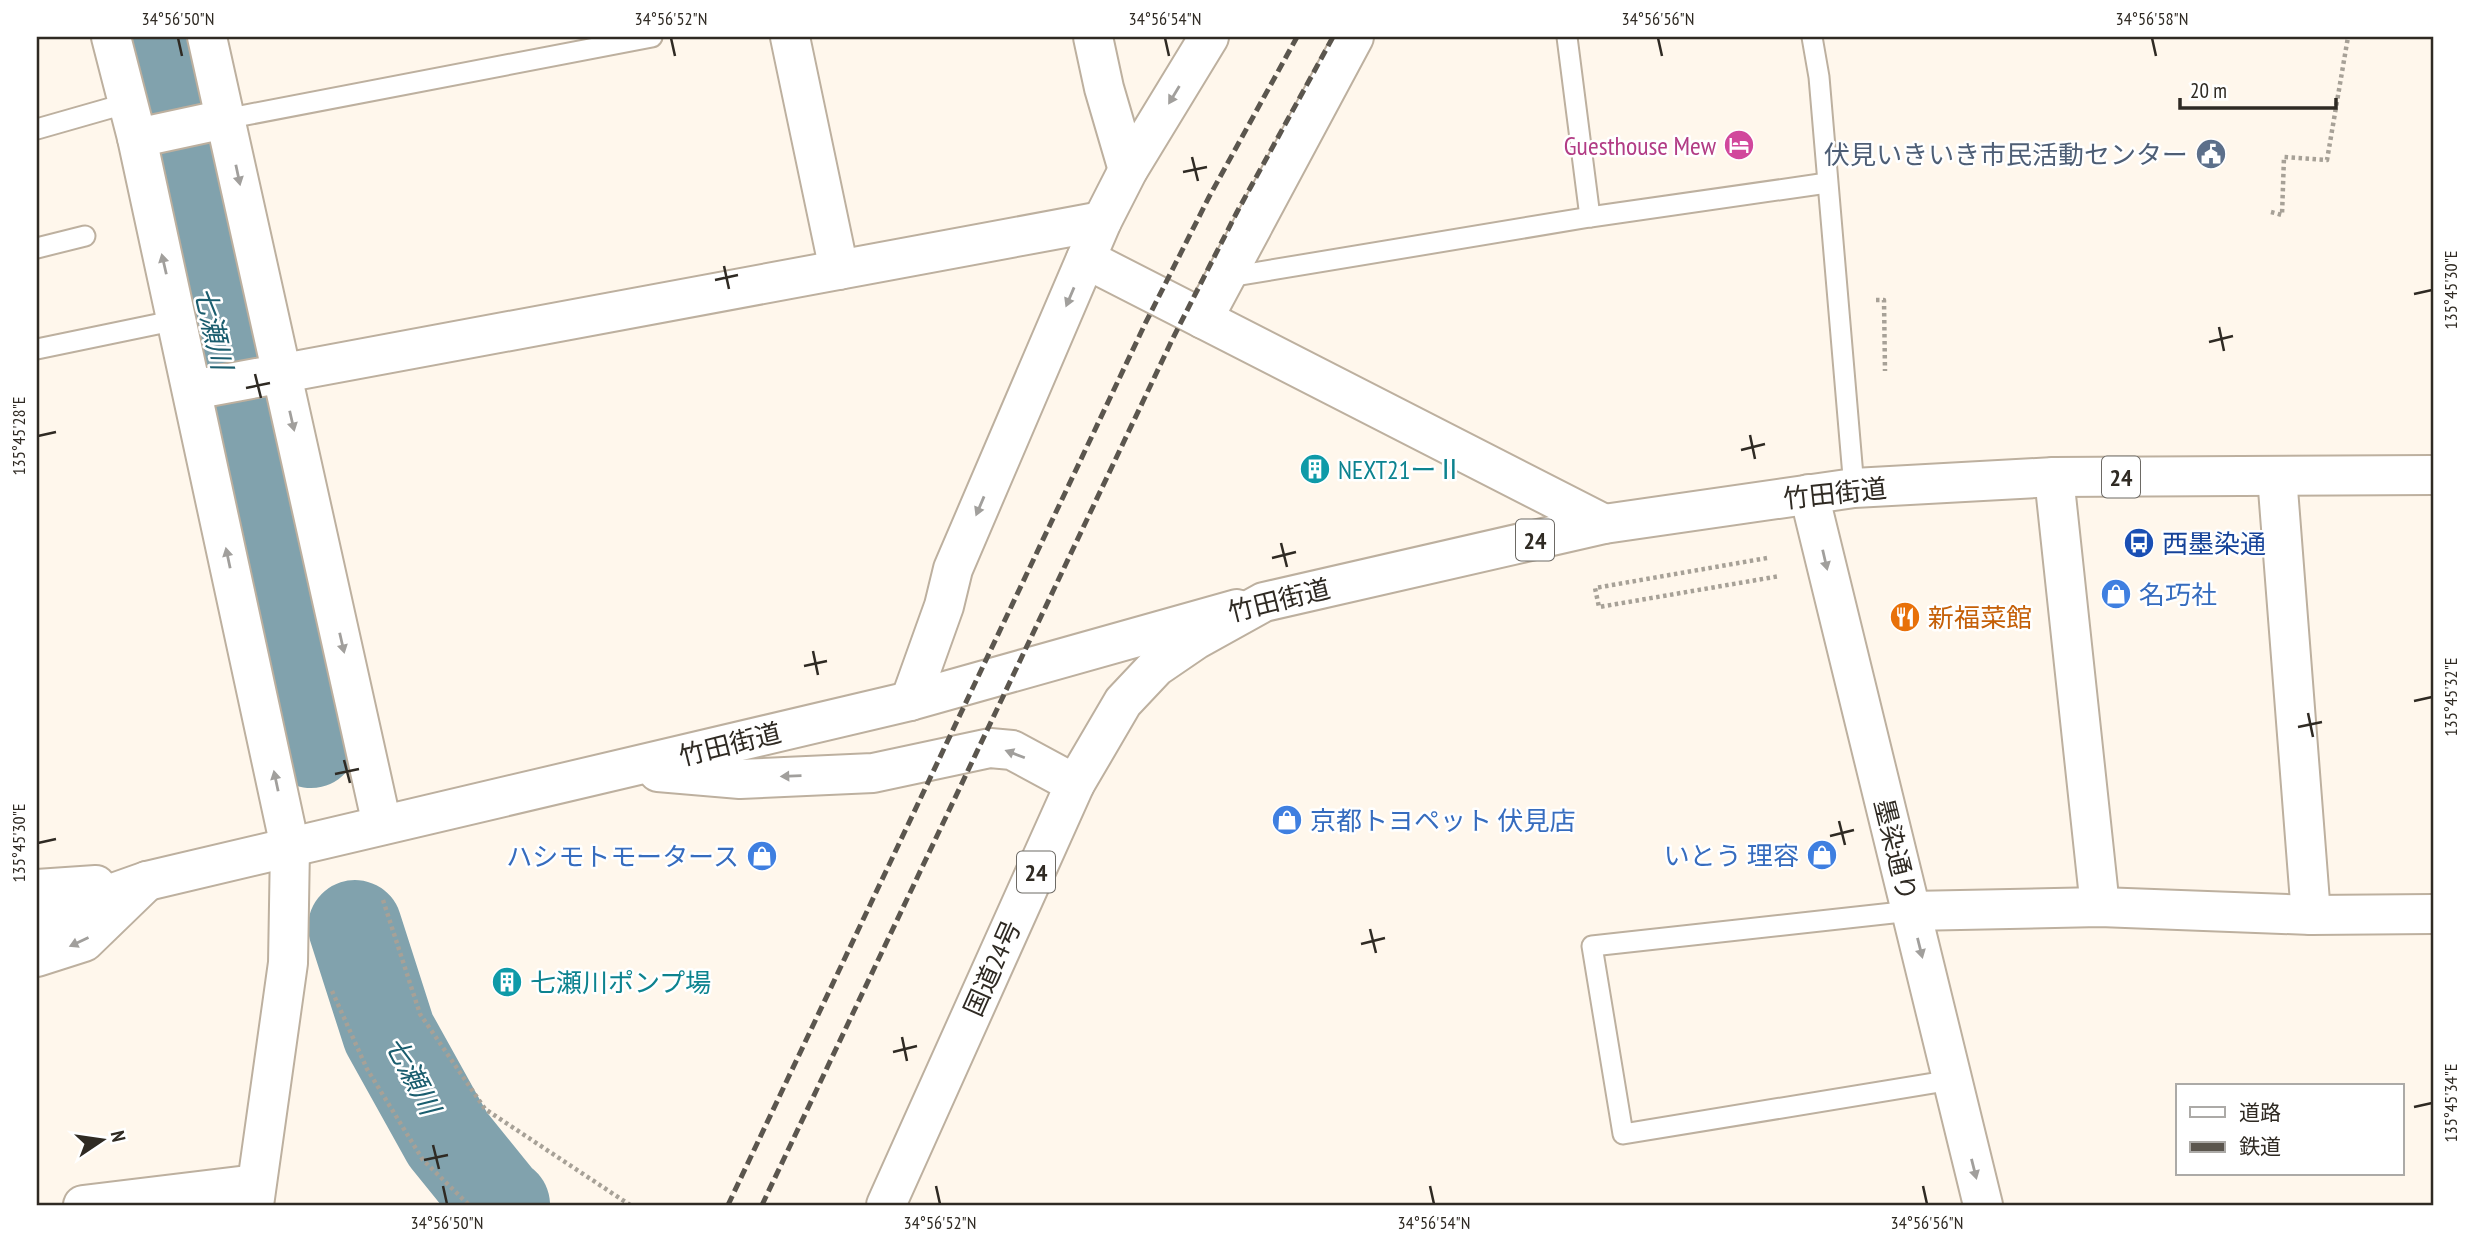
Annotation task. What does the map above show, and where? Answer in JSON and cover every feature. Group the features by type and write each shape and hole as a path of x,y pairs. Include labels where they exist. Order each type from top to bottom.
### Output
{"main road":[{"path":"83,1205 255,1194 288,963 290,847 203,388 177,320 140,125 111,37"},
{"path":"207,37 209,122 267,376 382,825"},
{"path":"790,37 839,270"},
{"path":"1093,37 1104,88 1128,170"},
{"path":"910,701 944,606 953,569 1102,221 1128,170 1209,37"},
{"path":"1203,319 1354,37"},
{"path":"140,125 209,122"},
{"path":"203,388 1102,221"},
{"path":"1086,259 1604,524"},
{"path":"2277,475 2311,915"},
{"name":"竹田街道","path":"37,920 147,881 910,701 1264,602 1604,524 1854,488 2054,477 2433,475"},
{"path":"2054,477 2100,907"},
{"name":"墨染通り","path":"1809,494 1983,1205"},
{"name":"国道24号","path":"886,1205 1075,784 1123,702 1156,667 1197,639 1264,602"},
{"path":"624,770 740,779 873,773 990,748 1012,750 1075,784"},
{"path":"37,957 84,942 147,881"},
{"name":"竹田街道","path":"37,889 147,881"},
{"path":"1910,911 2100,907 2311,915 2433,914"}],"lane":[{"path":"209,122 652,37"},
{"path":"1567,37 1590,217"},
{"path":"1812,37 1819,77 1854,488"},
{"path":"37,129 140,125"},
{"path":"1223,278 1590,217 1827,183"},
{"path":"37,248 85,236"},
{"path":"37,349 177,320"},
{"path":"1910,911 1592,946 1623,1134 1952,1080"}],"path":[{"path":"2271,212 2282,215 2284,157 2327,160 2348,37"},
{"path":"1873,300 1884,300 1885,382"},
{"path":"1767,558 1595,588 1599,607 1786,575"},
{"path":"383,900 420,1014 485,1109 630,1205"},
{"path":"330,986 367,1069 423,1160 469,1205"}],"waterway":[{"name":"七瀬川","path":"146,37 311,741"},
{"name":"七瀬川","path":"355,927 389,1033 448,1139 503,1205"}],"railway":[{"path":"728,1205 1145,324 1209,197 1297,37"},
{"path":"762,1205 1173,338 1237,212 1333,37"}],"place":[{"name":"Guesthouse Mew","path":"1739,145"},
{"name":"伏見いきいき市民活動センター","path":"2211,154"},
{"name":"NEXT21ーⅡ","path":"1315,469"},
{"name":"西墨染通","path":"2139,543"},
{"name":"名巧社","path":"2116,594"},
{"name":"新福菜館","path":"1905,617"},
{"name":"京都トヨペット 伏見店","path":"1287,820"},
{"name":"いとう 理容","path":"1822,855"},
{"name":"ハシモトモータース","path":"762,856"},
{"name":"七瀬川ポンプ場","path":"507,982"}]}
